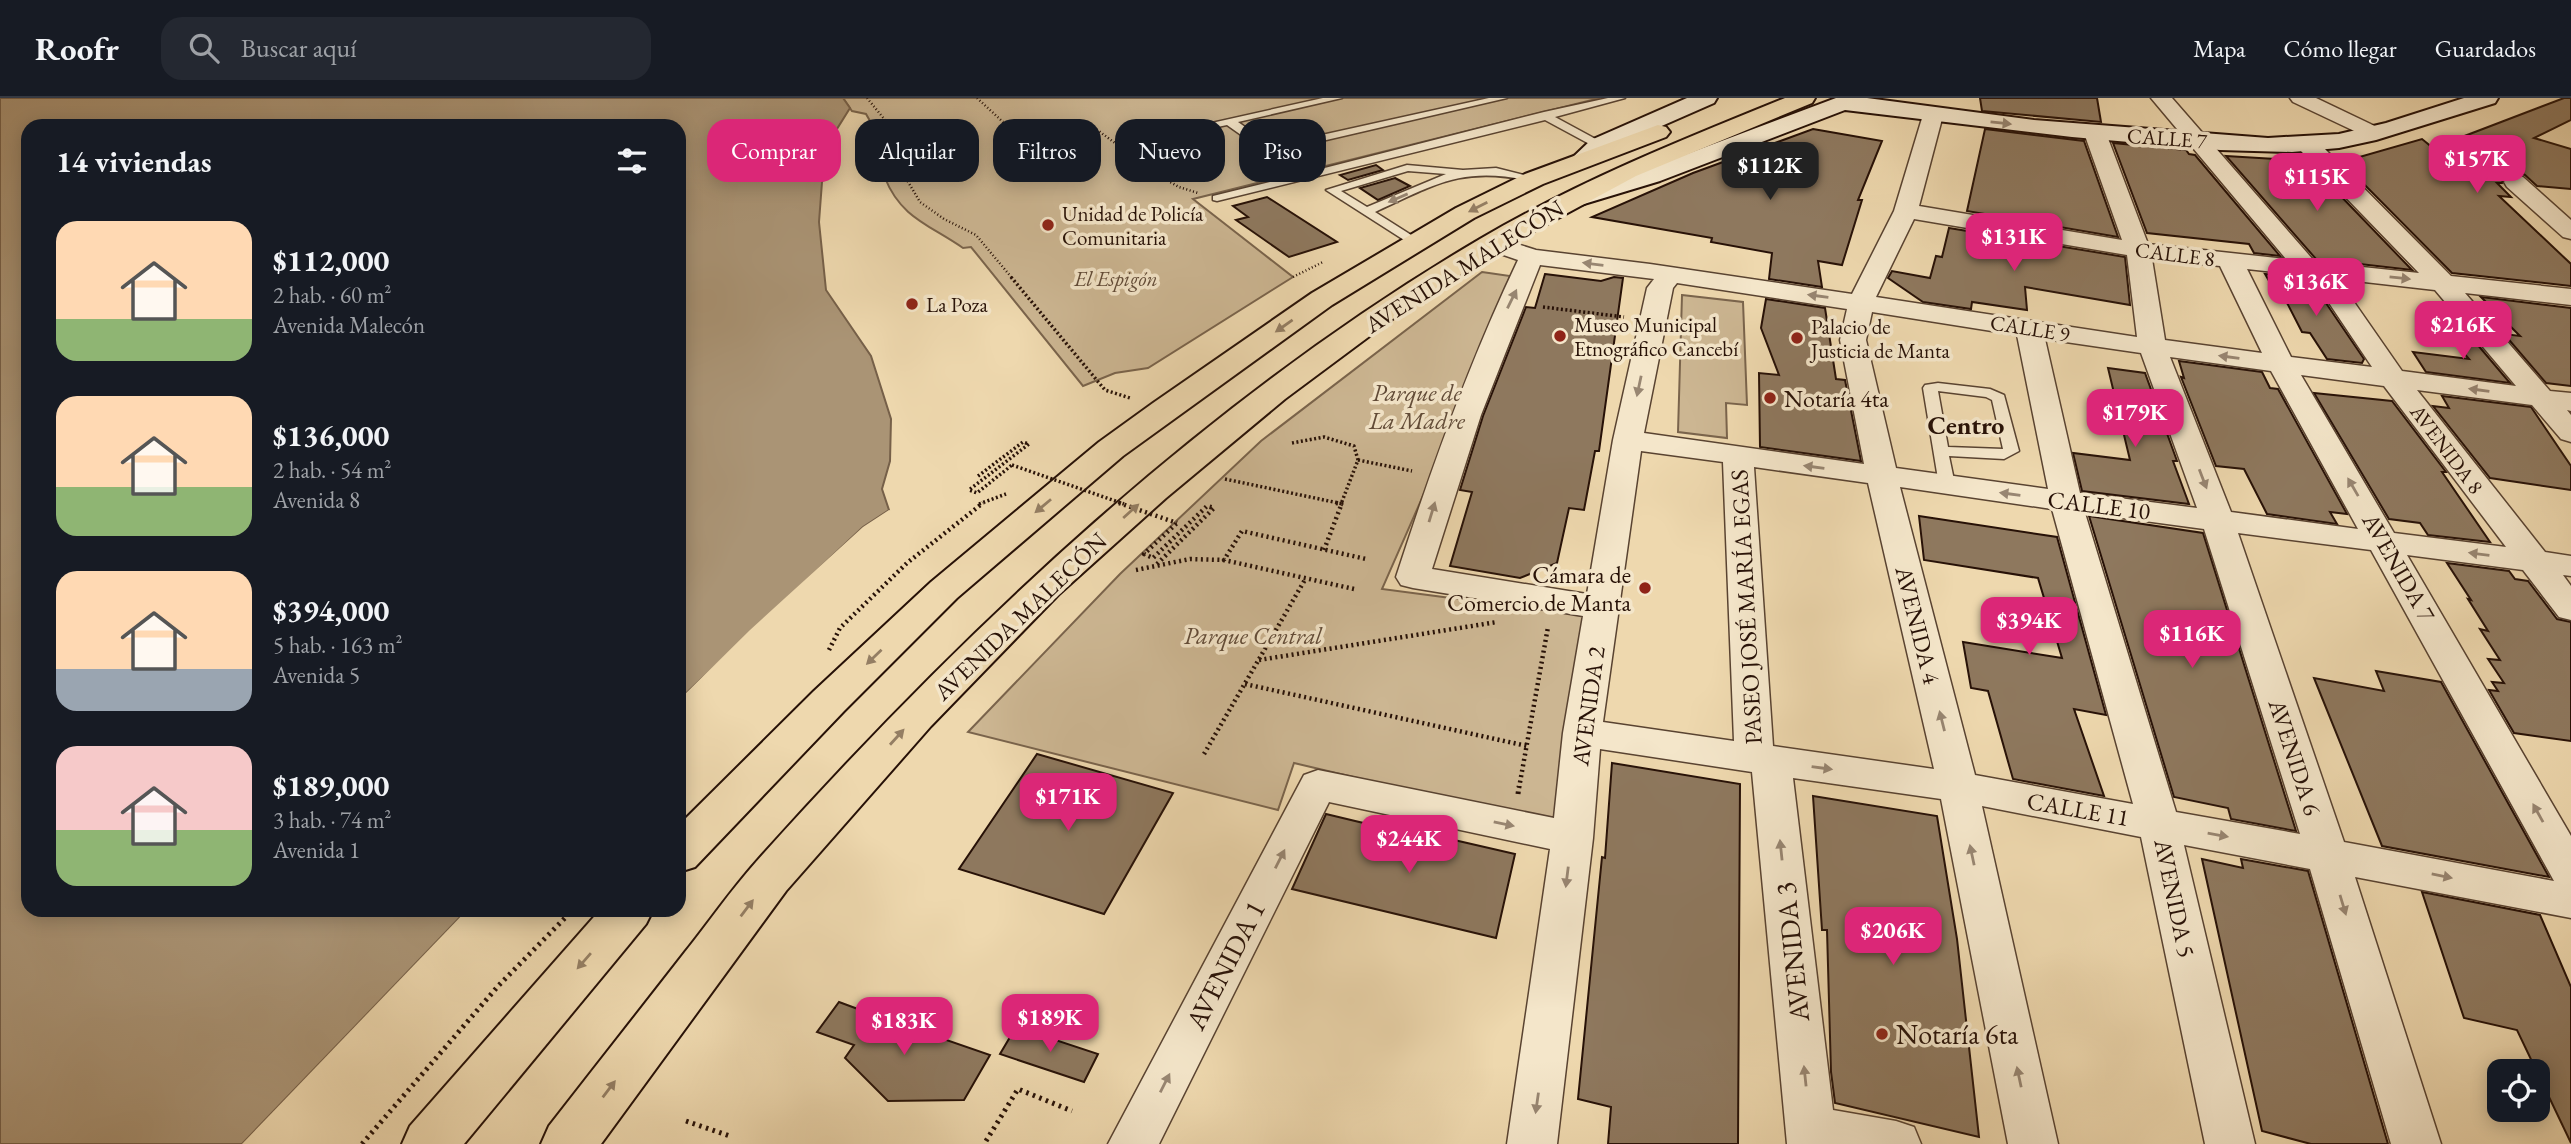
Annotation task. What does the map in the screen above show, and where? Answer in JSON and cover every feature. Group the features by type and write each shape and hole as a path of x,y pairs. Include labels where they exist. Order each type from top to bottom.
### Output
{"main road":[{"name":"AVENIDA MALECÓN","path":"686,847 810,719 944,590 1074,480 1164,410 1322,299 1465,213 1591,152 1752,98"},
{"name":"AVENIDA MALECÓN","path":"568,1144 770,878 916,716 1045,587 1154,491 1274,392 1392,306 1492,243 1627,171 1804,98"},
{"path":"429,1144 623,917"}],"street":[{"name":"AVENIDA MALECÓN","path":"1591,152 1706,98"},
{"name":"AVENIDA 8","path":"2161,98 2307,268 2324,277 2392,377 2571,608"},
{"path":"2300,98 2374,133"},
{"name":"CALLE 7","path":"1849,101 1933,115 2095,133 2198,141 2308,145 2342,141 2374,133 2487,98"},
{"name":"AVENIDA MALECÓN","path":"1574,199 1651,176 1849,101"},
{"name":"AVENIDA 4","path":"1933,115 1906,211 1861,302 1853,340 1882,477 1958,787 2033,1144"},
{"name":"AVENIDA 6","path":"2095,133 2138,250 2152,346 2218,521 2327,854 2416,1144"},
{"path":"2308,145 2442,283 2571,433"},
{"path":"2515,182 2571,232"},
{"name":"CALLE 8","path":"1906,211 2138,250 2571,297"},
{"name":"CALLE 9","path":"1492,243 1532,257 1670,274 2152,346 2571,402"},
{"path":"1532,257 1510,303 1443,477 1413,577 1603,608"},
{"name":"AVENIDA 7","path":"2230,261 2281,364 2571,873"},
{"name":"AVENIDA 2","path":"1532,1144 1572,838 1582,733 1628,440 1660,288 1670,274"},
{"name":"AVENIDA 5","path":"2029,328 2066,501 2159,824 2230,1144"},
{"name":"CALLE 10","path":"1628,440 1882,477 2571,566"},
{"name":"PASEO JOSÉ MARÍA EGAS","path":"1738,456 1763,760"},
{"name":"CALLE 11","path":"1582,733 1958,787 2571,901"},
{"name":"AVENIDA 3","path":"1763,760 1812,1137"},
{"name":"AVENIDA 1","path":"1133,1144 1318,785 1572,838"},
{"path":"1812,1137 1896,1144"}],"lane":[{"path":"1225,122 1336,98"},
{"path":"1326,137 1502,98"},
{"path":"1326,170 1599,100 1620,98"},
{"path":"1544,115 1591,152"},
{"path":"1229,121 1239,128"},
{"path":"1415,243 1332,190 1407,168 1493,171 1534,179"},
{"path":"1366,212 1433,183 1472,171"},
{"path":"1217,198 1279,182"},
{"path":"1940,451 2004,454 2011,451 1998,398 1990,393 1930,388 1940,451 1947,485"}],"path":[{"path":"867,98 908,148 907,180 920,202 937,215 976,235 1105,390 1134,399"},
{"path":"978,98 1003,122 1096,129 1115,144"},
{"path":"1172,182 1191,192 1203,193"},
{"path":"1510,303 1631,317"},
{"path":"1292,443 1311,436 1336,437 1354,446 1359,460 1324,550"},
{"path":"978,476 1023,442 1029,444 969,490 977,493 1012,465 1177,523 1144,554 1153,558 1207,506 1214,508 1157,564"},
{"path":"1359,460 1413,471 1408,483"},
{"path":"1225,479 1343,504"},
{"path":"1224,560 1242,531 1366,559"},
{"path":"1136,570 1206,557 1354,589"},
{"path":"1204,754 1306,578"},
{"path":"1517,798 1550,613"},
{"path":"1259,660 1511,620"},
{"path":"1245,684 1527,746"},
{"path":"362,1144 499,985 566,917"},
{"path":"986,1141 1017,1089 1072,1111"},
{"path":"686,1121 730,1136"}],"green space":[{"name":"El Espigón","path":"843,98 1600,98 1326,166 1326,119 1239,119 1239,182 1262,182 1193,199 1293,277 1148,368 1115,373 1083,386 971,247 963,248 908,212 899,203 887,182 979,182 979,119 869,119 866,114 852,111"},
{"name":"Parque Central","path":"1482,272 1510,276 1466,395 1382,589 1588,616 1556,825 1294,763 1278,810 968,732 1120,574 1261,441"},
{"path":"1682,295 1743,302 1747,405 1726,403 1727,438 1678,432"}],"shaded area":[{"path":"0,98 843,98 850,108 841,122 841,119 707,119 707,182 822,182 819,222 826,290 871,356 891,419 890,461 882,489 889,510 863,527 686,693 686,119 21,119 21,917 460,917 242,1144 0,1144"}],"pier":[{"path":"889,510 893,511 865,529 686,696 686,693 750,630 863,527"},
{"path":"460,917 464,917 247,1144 242,1144"}],"building":[{"path":"1980,98 2097,98 2101,122 1982,111"},
{"path":"2564,98 2571,98 2571,120 2534,138 2571,149 2571,189 2537,186 2525,175 2516,172 2506,174 2502,183 2497,183 2511,197 2499,196 2571,264 2571,286 2452,273 2342,162 2422,139 2433,148"},
{"path":"1813,129 1882,141 1858,200 1862,200 1842,265 1818,261 1822,287 1769,279 1772,253 1711,242 1712,238 1592,217 1693,173"},
{"path":"1985,129 2084,141 2118,237 1967,211"},
{"path":"2113,143 2186,150 2195,155 2280,256 2254,253 2249,244 2147,233"},
{"path":"2226,156 2307,161 2412,270 2316,259"},
{"path":"1376,165 1383,170 1348,180 1340,175"},
{"path":"1395,178 1410,186 1378,200 1360,188"},
{"path":"1267,197 1337,242 1289,257 1236,220 1248,217 1233,206"},
{"path":"1949,228 2125,257 2130,305 2025,287 2027,310 1972,302 1971,309 1923,302 1888,278 1892,271 1930,278 1936,256 1942,257"},
{"path":"1545,274 1601,281 1614,277 1623,278 1599,451 1595,451 1584,510 1569,508 1557,563 1520,578 1450,566 1472,492 1460,490 1483,416 1526,307 1535,308"},
{"path":"2265,274 2301,278 2313,284 2364,359 2362,363 2327,359 2310,333 2302,332 2285,299 2279,298"},
{"path":"2481,297 2571,308 2571,386 2546,383 2504,334 2520,336"},
{"path":"1766,299 1825,308 1836,379 1845,380 1861,461 1760,447 1759,373 1779,375 1761,328"},
{"path":"2443,329 2466,331 2510,383 2426,372 2413,352 2469,359"},
{"path":"2179,361 2262,372 2270,388 2278,389 2347,514 2330,512 2337,524 2267,514 2244,469 2216,466 2181,377 2184,378"},
{"path":"2108,368 2145,373 2177,461 2173,461 2189,504 2082,491 2073,453 2130,460"},
{"path":"2314,393 2392,401 2446,472 2442,472 2490,542 2428,535 2420,523 2389,519"},
{"path":"2442,396 2531,407 2571,466 2571,490 2490,478 2433,406 2449,408"},
{"path":"1919,516 2057,537 2106,715 2074,709 2104,796 2013,779 1988,691 1971,688 1963,642 2062,658 2038,578 1924,560"},
{"path":"2089,516 2203,533 2296,831 2231,819 2228,808 2174,797"},
{"path":"2447,563 2509,571 2515,579 2528,581 2557,619 2571,622 2571,741 2514,733 2489,690 2498,691 2492,682 2504,683 2488,659 2500,660 2480,629 2488,631"},
{"path":"2376,671 2441,682 2549,877 2382,846 2314,678 2384,691"},
{"path":"1037,754 1173,793 1104,914 959,869"},
{"path":"1612,763 1740,784 1738,1144 1608,1144 1611,1107 1578,1099 1602,857 1605,858"},
{"path":"1813,796 1937,816 1957,939 1979,1137 1835,1103 1831,1072 1827,930 1822,930"},
{"path":"1326,814 1515,854 1496,938 1292,889"},
{"path":"2202,859 2243,868 2241,859 2308,871 2388,1144 2311,1144 2262,1131"},
{"path":"2422,892 2540,915 2571,987 2571,1143 2550,1099 2550,1059 2531,1059 2517,1030 2464,1018"},
{"path":"839,1002 990,1055 964,1100 888,1101 845,1058 854,1045 817,1032"},
{"path":"1016,1027 1098,1054 1084,1082 1000,1054"}],"place":[{"name":"Unidad de Policía Comunitaria","path":"1048,225"},
{"name":"La Poza","path":"912,304"},
{"name":"Museo Municipal Etnográfico Cancebí","path":"1560,336"},
{"name":"Palacio de Justicia de Manta","path":"1797,338"},
{"name":"Notaría 4ta","path":"1770,398"},
{"name":"Cámara de Comercio de Manta","path":"1645,588"},
{"name":"Notaría 6ta","path":"1882,1034"}],"district":[{"name":"Centro","path":"1966,425"}],"park label":[{"name":"Parque de La Madre","path":"1417,406"}]}
